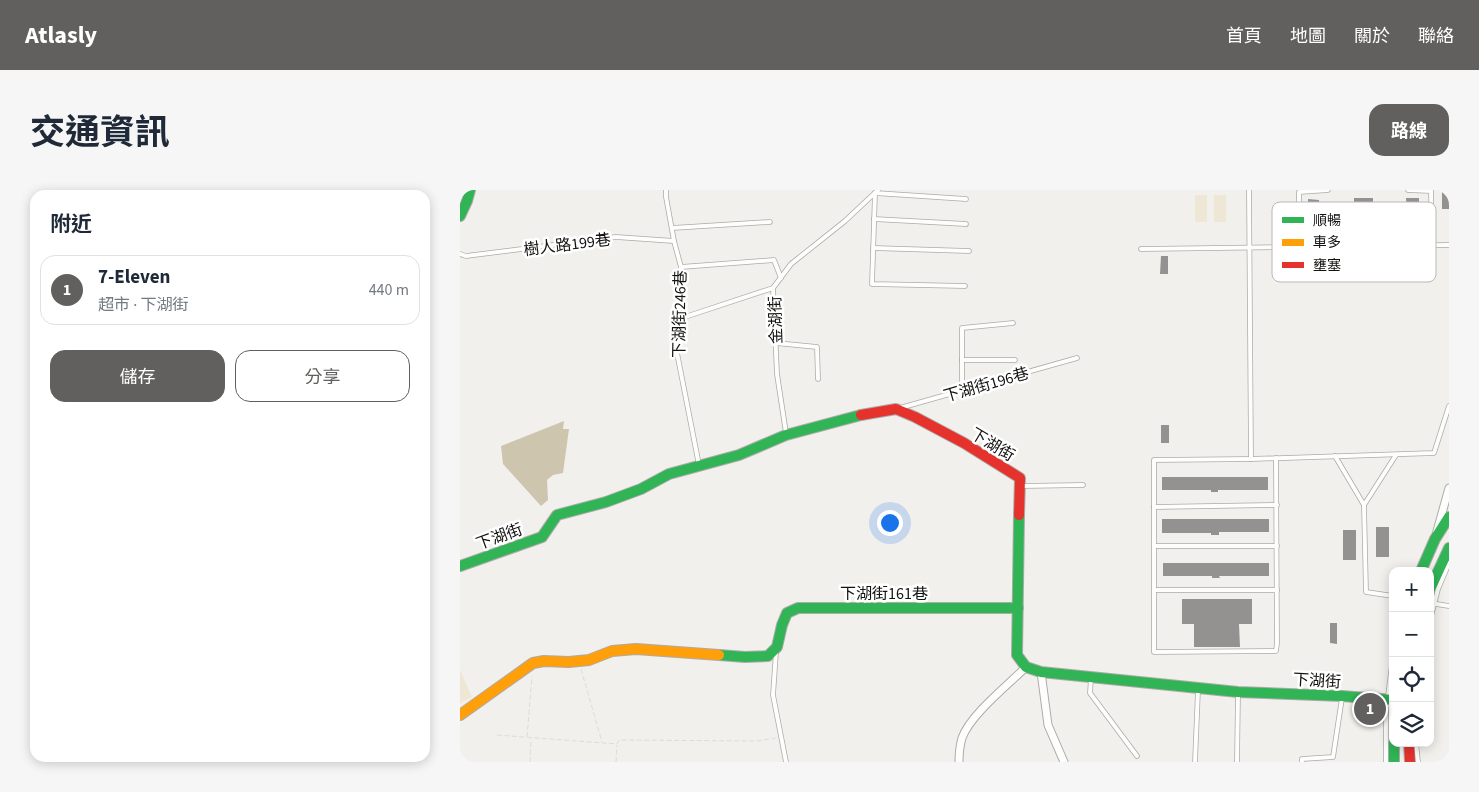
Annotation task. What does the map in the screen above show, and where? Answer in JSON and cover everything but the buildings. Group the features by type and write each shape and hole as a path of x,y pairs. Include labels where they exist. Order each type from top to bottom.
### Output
{"street":[{"path":"460,216 470,190"},
{"name":"下湖街","path":"460,566 542,537 557,515 606,502 641,489 669,474 740,455 786,435 858,416 896,409 964,443 1020,478 1017,655 1026,667 1041,672 1091,678 1238,692 1389,699"},
{"path":"1435,539 1449,488"},
{"path":"1423,567 1435,539 1449,517"},
{"path":"1434,580 1449,548"},
{"name":"下湖街161巷","path":"777,647 787,613 798,608 1018,608"},
{"path":"460,715 533,663 544,660 569,662 589,660 612,651 636,649 746,657 768,656 777,647"},
{"path":"959,762 962,738 971,722 1026,667"},
{"path":"1041,672 1048,725 1064,762"},
{"path":"1394,747 1394,762"},
{"path":"1409,747 1410,762"}],"lane":[{"name":"下湖街246巷","path":"666,190 674,241 681,267 682,318 676,353 700,467"},
{"path":"1249,190 1251,459"},
{"path":"1299,202 1299,192 1328,190"},
{"path":"1408,190 1431,191 1431,202"},
{"path":"965,286 872,284 876,191 966,198"},
{"name":"金湖街","path":"786,435 776,374 773,288 791,264 846,221 876,191"},
{"path":"874,219 966,224"},
{"path":"672,228 770,222"},
{"name":"樹人路199巷","path":"460,254 466,256 616,237 674,241"},
{"path":"1436,246 1449,245"},
{"path":"873,248 969,251"},
{"path":"1141,249 1272,248"},
{"path":"681,267 774,260 781,278"},
{"path":"682,318 773,288"},
{"path":"962,391 962,328 1013,324"},
{"path":"776,343 817,347 818,379"},
{"name":"下湖街196巷","path":"896,409 1077,358"},
{"path":"962,360 1015,360"},
{"path":"1276,458 1278,643 1276,651 1154,652 1154,460 1434,453 1449,406"},
{"path":"1364,506 1396,454"},
{"path":"1334,456 1364,506 1366,592 1389,595"},
{"path":"1020,486 1083,485"},
{"path":"1443,505 1449,498"},
{"path":"1154,507 1277,505"},
{"path":"1155,546 1277,546"},
{"path":"1434,598 1449,563"},
{"path":"1155,590 1277,590"},
{"path":"1434,603 1449,606"},
{"path":"777,647 773,695 786,762"},
{"path":"1091,678 1090,693 1137,756"},
{"path":"1195,762 1198,687"},
{"path":"1237,762 1238,692"},
{"path":"1302,762 1302,759 1333,757 1342,696"},
{"path":"1386,762 1385,730 1390,702"},
{"path":"1416,747 1418,762"}],"path":[{"path":"579,661 603,743"},
{"path":"527,738 533,663"},
{"path":"498,735 617,744"},
{"path":"530,762 531,738"},
{"path":"616,762 619,740 757,741 781,738"}],"shaded area":[{"path":"1195,195 1207,195 1207,222 1195,222"},
{"path":"1214,195 1226,195 1226,222 1214,222"},
{"path":"564,421 563,429 569,429 563,473 553,475 547,480 548,500 541,506 503,464 501,446"},
{"path":"460,670 472,697 460,703"}],"traffic: fast":[{"path":"460,216 470,190"},
{"path":"460,566 542,537 557,515 606,502 641,489 669,474 739,455 786,435 861,415"},
{"path":"1019,515 1017,655 1026,667 1041,672 1238,692 1389,700"},
{"path":"1423,567 1435,539 1449,517"},
{"path":"1434,580 1449,548"},
{"path":"719,655 768,656 777,647 787,613 798,608 1018,608"},
{"path":"1394,747 1394,762"}],"traffic: slow":[{"path":"460,715 533,663 589,660 612,651 636,649 719,655"}],"traffic: jam":[{"path":"861,415 896,409 964,443 1020,478 1019,515"},
{"path":"1409,747 1410,762"}],"place":[{"name":"7-Eleven","path":"1370,709"}]}
